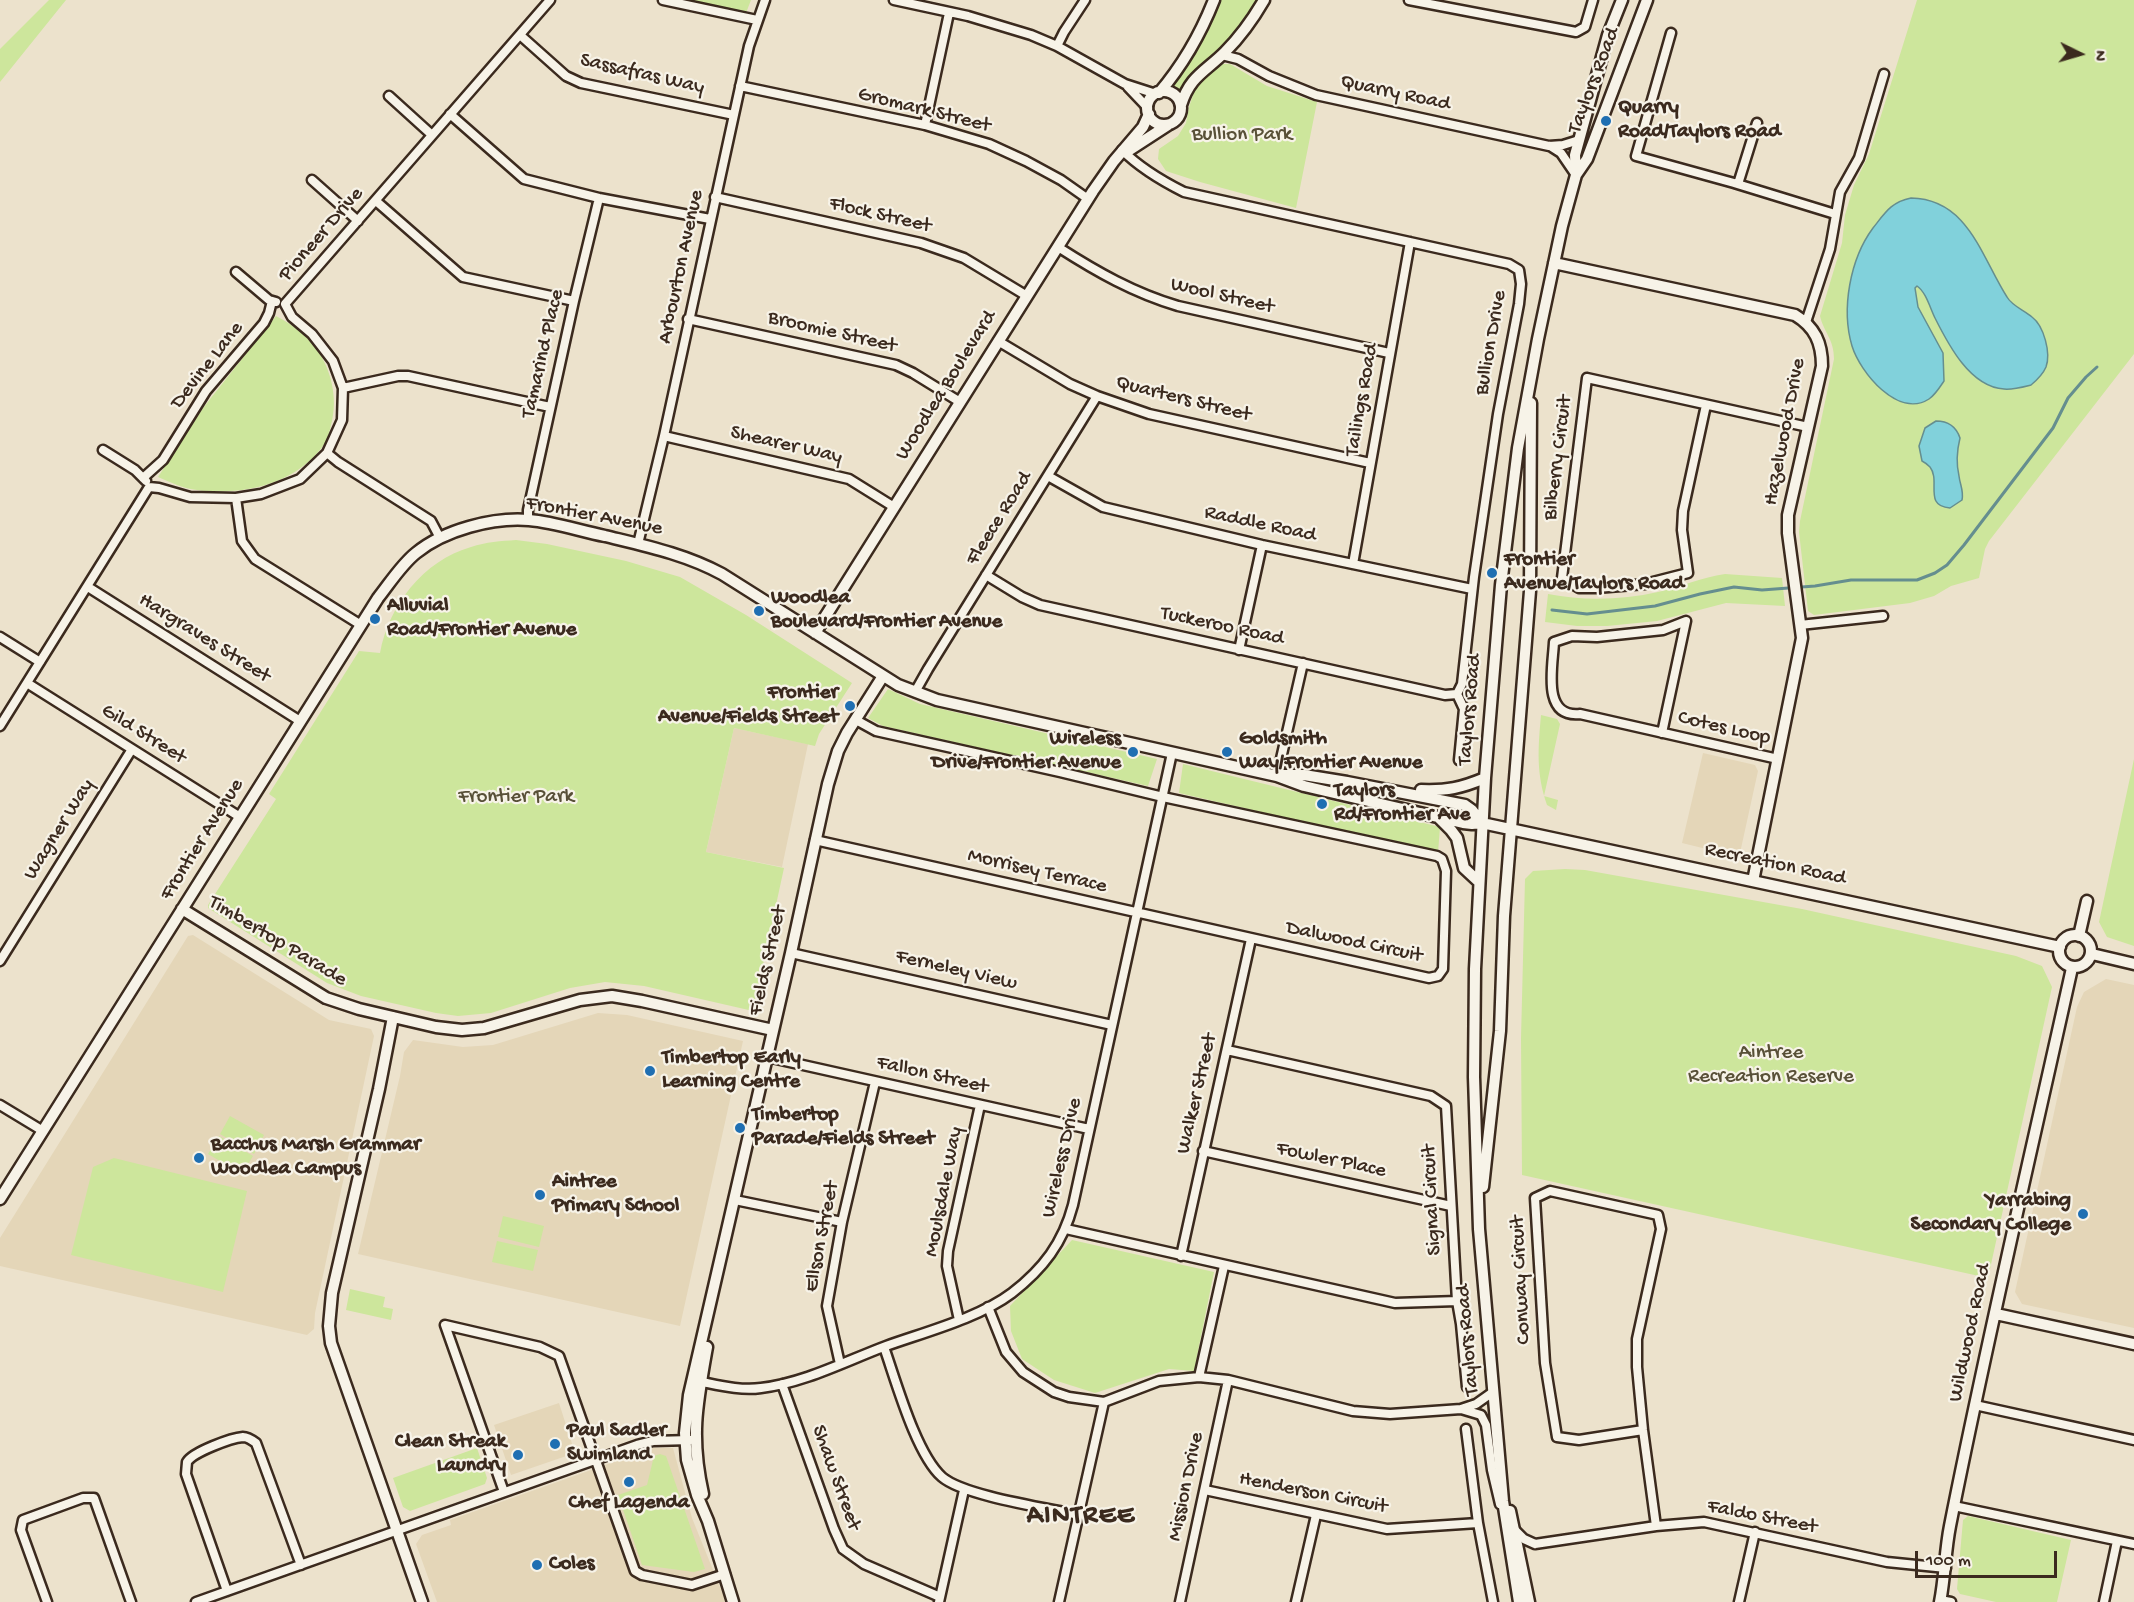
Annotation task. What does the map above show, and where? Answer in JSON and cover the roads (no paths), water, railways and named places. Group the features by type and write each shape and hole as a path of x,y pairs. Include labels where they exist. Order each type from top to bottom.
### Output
{"street":[{"name":"Pioneer Drive","path":"149,487 190,497 236,498 261,494 300,479 327,453 342,420 343,388 333,361 312,334 291,317 285,304 550,0"},
{"path":"663,0 757,20"},
{"name":"Arbourton Avenue","path":"638,544 664,436 740,86 757,20 765,0"},
{"path":"894,0 1008,27 1057,46 1125,84 1157,94 1175,95 1181,105"},
{"path":"1057,46 1085,0"},
{"path":"1148,111 1151,98 1170,80 1205,23 1214,0"},
{"path":"1125,84 1155,123 1171,124 1179,116 1186,90 1191,82 1233,44 1256,15 1264,0"},
{"path":"1409,0 1569,31 1582,30 1588,20 1593,0"},
{"name":"Taylors Road","path":"1519,1602 1493,1392 1479,1229 1474,1077 1478,881 1501,585 1518,448 1554,263 1576,175 1575,155 1620,0"},
{"name":"Taylors Road","path":"1576,175 1587,159 1647,0"},
{"path":"926,125 949,13"},
{"path":"1671,33 1636,156 1835,214"},
{"name":"Sassafras Way","path":"520,35 566,76 580,83 734,115"},
{"path":"1233,44 1239,59"},
{"name":"Quarry Road","path":"1222,55 1239,59 1269,76 1316,95 1549,146 1579,140"},
{"path":"1554,263 1775,310 1795,315 1806,322 1830,249 1840,192 1859,158 1884,74"},
{"name":"Gromark Street","path":"740,86 926,125 989,144 1026,161 1088,199"},
{"path":"389,96 432,135"},
{"name":"Woodlea Boulevard","path":"816,633 1088,199 1114,160 1143,127 1148,111"},
{"path":"450,114 524,179 599,198 710,219"},
{"path":"1738,184 1757,123"},
{"name":"Woodlea Boulevard","path":"1124,151 1171,124"},
{"path":"1549,146 1561,153 1576,175"},
{"name":"Bullion Drive","path":"1124,151 1152,174 1185,192 1509,264 1519,270 1521,276 1519,304 1498,414 1472,589 1462,684 1457,694"},
{"path":"312,180 358,221"},
{"name":"Tamarind Place","path":"528,520 528,510 550,406 599,198"},
{"name":"Flock Street","path":"715,198 921,243 964,258 1027,296"},
{"path":"376,201 463,277 574,301"},
{"name":"Tailings Road","path":"1353,564 1410,242"},
{"name":"Wool Street","path":"1058,246 1124,286 1154,299 1189,309 1389,353"},
{"path":"236,272 268,300 285,304"},
{"name":"Devine Lane","path":"143,477 163,460 206,391 264,323 272,301"},
{"name":"Broomie Street","path":"688,319 896,365 960,402"},
{"name":"Hazelwood Drive","path":"1753,881 1802,638 1788,533 1788,515 1822,366 1822,351 1815,332 1806,322"},
{"name":"Quarters Street","path":"998,340 1070,384 1149,414 1371,463"},
{"path":"343,388 398,376 408,376 550,406"},
{"name":"Taylors Road","path":"1479,1229 1500,1031 1504,916 1530,591 1531,376"},
{"name":"Bilberry Circuit","path":"1706,405 1683,511 1682,530 1688,573 1645,584 1597,588 1579,588 1562,578 1587,378 1808,427"},
{"name":"Fleece Road","path":"915,692 1097,396"},
{"name":"Shearer Way","path":"664,436 849,479 894,507"},
{"path":"0,726 149,487 143,477 103,450"},
{"path":"327,453 431,521 441,538"},
{"name":"Raddle Road","path":"1048,476 1103,507 1262,545 1472,589"},
{"path":"236,498 242,542 247,551 255,559 361,625"},
{"name":"Frontier Avenue","path":"0,1199 361,625 399,571 416,553 461,529 490,522 528,520 671,552 696,560 722,574 883,676 915,692 941,701 1277,776 1304,786 1437,817 1472,824 1482,823"},
{"path":"1239,650 1262,545"},
{"name":"Tuckeroo Road","path":"986,575 1040,605 1445,695 1457,694"},
{"name":"Hargraves Street","path":"88,587 300,721"},
{"path":"1800,625 1883,616"},
{"name":"Cotes Loop","path":"1662,733 1686,621 1663,630 1597,637 1572,636 1554,642 1551,694 1560,709 1571,715 1580,714 1662,733 1778,759"},
{"path":"0,637 40,662"},
{"path":"1277,776 1303,663"},
{"name":"Fields Street","path":"733,1602 708,1521 690,1440 696,1417 697,1381 712,1301 832,768 838,751 883,676"},
{"name":"Gild Street","path":"27,683 240,817"},
{"path":"1457,694 1464,709 1459,760"},
{"path":"856,720 876,731 1163,797"},
{"name":"Wagner Way","path":"0,961 132,749"},
{"name":"Wireless Drive","path":"697,1381 740,1389 761,1388 782,1384 840,1364 959,1320 988,1306 1011,1294 1050,1256 1066,1229 1172,753"},
{"name":"Frontier Avenue","path":"1277,776 1304,775 1390,789 1465,805 1482,823"},
{"path":"1390,789 1443,791 1462,788 1485,778"},
{"name":"Dalwood Circuit","path":"1163,797 1430,854 1442,859 1445,865 1443,969 1434,978 1251,939"},
{"path":"1437,817 1456,838 1464,868 1478,881"},
{"name":"Recreation Road","path":"1482,823 2060,947"},
{"name":"Morrisey Terrace","path":"815,840 1251,939"},
{"path":"2079,936 2087,901"},
{"name":"Timbertop Parade","path":"182,909 326,998 346,1006 436,1027 472,1030 504,1024 580,1000 612,996 773,1030"},
{"path":"2069,936 2079,936 2087,940 2092,954 2085,965 2072,968 2061,960 2060,947 2069,936"},
{"name":"Walker Street","path":"1181,1256 1251,939"},
{"name":"Ferneley View","path":"791,953 1112,1025"},
{"path":"2092,954 2134,964"},
{"name":"Wildwood Road","path":"1944,1601 1949,1529 2072,968"},
{"path":"393,1017 379,1089 332,1293 329,1326 331,1343 422,1602"},
{"name":"Signal Circuit","path":"1227,1050 1431,1096 1446,1106 1456,1301 1461,1324 1467,1387"},
{"name":"Fallon Street","path":"767,1057 1089,1129"},
{"name":"Ellson Street","path":"840,1364 827,1306 842,1222 875,1082"},
{"path":"0,1105 43,1131"},
{"name":"Moulsdale Way","path":"959,1320 947,1266 948,1251 980,1105"},
{"name":"Fowler Place","path":"1203,1152 1451,1206"},
{"name":"Conway Circuit","path":"1643,1430 1579,1440 1557,1437 1545,1363 1535,1197 1550,1191 1658,1215 1661,1229 1637,1339 1637,1367 1643,1430 1656,1526"},
{"path":"735,1200 842,1222"},
{"path":"1066,1229 1395,1304 1456,1301"},
{"path":"1199,1377 1224,1266"},
{"path":"988,1306 1006,1352 1023,1372 1054,1392 1069,1397 1104,1402 1159,1381 1199,1377 1228,1380 1353,1411 1374,1414 1461,1409 1477,1412 1484,1418 1492,1470 1510,1530 1535,1544 1519,1559"},
{"path":"1995,1314 2134,1344"},
{"path":"504,1492 445,1325 540,1347 559,1356 635,1571 642,1575 692,1585 725,1574"},
{"path":"884,1347 924,1454 942,1477 964,1490 1079,1515"},
{"name":"Mission Drive","path":"1180,1602 1228,1380"},
{"name":"Shaw Street","path":"782,1384 843,1549 864,1564 940,1599"},
{"path":"1461,1409 1476,1404 1493,1392"},
{"path":"1059,1602 1104,1402"},
{"path":"1975,1405 2134,1440"},
{"path":"1466,1429 1493,1602"},
{"path":"227,1591 185,1466 189,1458 242,1437 256,1443 301,1565"},
{"path":"196,1602 595,1459 653,1441 690,1440"},
{"path":"940,1599 964,1490"},
{"name":"Henderson Circuit","path":"1205,1490 1387,1529 1479,1523"},
{"path":"47,1602 21,1530 23,1520 83,1498 94,1498 131,1602"},
{"path":"1954,1506 2134,1544"},
{"path":"1296,1602 1316,1515"},
{"name":"Faldo Street","path":"1535,1544 1656,1526 1704,1522 1887,1562 1946,1568"},
{"name":"Taylors Road","path":"1510,1530 1529,1602"},
{"path":"1739,1602 1755,1532"},
{"path":"2104,1602 2117,1541"}],"water":[{"path":"1911,198 1930,201 1946,208 1960,219 1971,232 2009,300 2032,317 2040,327 2048,355 2046,367 2031,385 2004,389 1981,381 1971,373 1954,351 1925,296 1917,286 1915,288 1918,307 1943,353 1944,381 1929,399 1917,404 1905,403 1882,390 1863,368 1852,346 1847,316 1853,269 1865,240 1881,218 1893,205"},
{"path":"1936,421 1951,425 1960,438 1957,461 1962,500 1950,508 1937,503 1933,473 1930,467 1922,461 1919,446 1925,428"}],"waterway":[{"path":"1552,610 1587,614 1655,606 1734,587 1762,590 1815,586 1851,580 1917,580 1935,573 1947,565 1964,545 2053,428 2068,398 2097,367"}],"place":[{"name":"Quarry Road/Taylors Road","path":"1606,121"},
{"name":"Frontier Avenue/Taylors Road","path":"1492,573"},
{"name":"Woodlea Boulevard/Frontier Avenue","path":"759,611"},
{"name":"Alluvial Road/Frontier Avenue","path":"375,619"},
{"name":"Frontier Avenue/Fields Street","path":"850,706"},
{"name":"Wireless Drive/Frontier Avenue","path":"1133,752"},
{"name":"Goldsmith Way/Frontier Avenue","path":"1227,752"},
{"name":"Taylors Rd/Frontier Ave","path":"1322,804"},
{"name":"Timbertop Early Learning Centre","path":"650,1071"},
{"name":"Timbertop Parade/Fields Street","path":"740,1128"},
{"name":"Bacchus Marsh Grammar Woodlea Campus","path":"199,1158"},
{"name":"Aintree Primary School","path":"540,1195"},
{"name":"Yarrabing Secondary College","path":"2083,1214"},
{"name":"Paul Sadler Swimland","path":"555,1444"},
{"name":"Clean Streak Laundry","path":"518,1455"},
{"name":"Chef Lagenda","path":"629,1482"},
{"name":"Coles","path":"537,1565"}],"district":[{"name":"AINTREE","path":"1081,1518"}],"park label":[{"name":"Bullion Park","path":"1242,136"},
{"name":"Frontier Park","path":"516,798"},
{"name":"Aintree Recreation Reserve","path":"1771,1066"}]}
